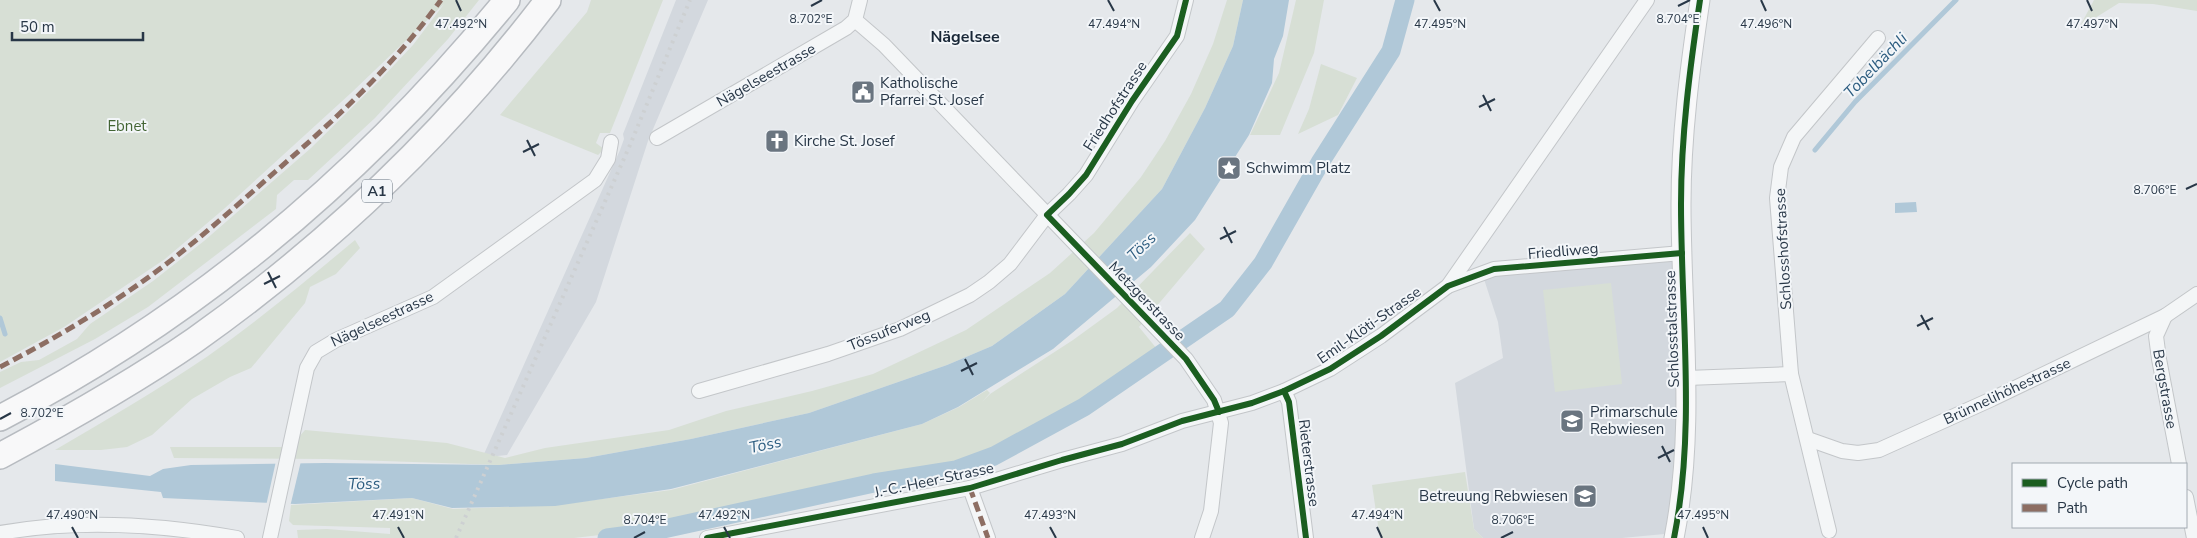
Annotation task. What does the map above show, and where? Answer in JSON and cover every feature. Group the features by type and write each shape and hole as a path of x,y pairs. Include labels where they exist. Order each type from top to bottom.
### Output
{"highway":[{"name":"A1","path":"0,418 60,386 139,338 212,286 285,229 353,168 398,123 448,70 507,0"},
{"name":"A1","path":"0,456 75,415 162,362 232,313 306,254 376,192 442,126 504,56 548,0"}],"main road":[{"name":"Schlosstalstrasse","path":"1674,538 1684,460 1687,378 1681,202 1689,78 1700,0"}],"street":[{"path":"855,20 860,0"},
{"name":"Friedhofstrasse","path":"1047,215 1086,174 1132,101 1177,36 1186,0"},
{"name":"Emil-Klöti-Strasse","path":"1219,412 1284,392 1330,369 1381,336 1448,286 1647,0"},
{"name":"Nägelseestrasse","path":"657,138 838,33 855,20"},
{"name":"Metzgerstrasse","path":"855,20 884,46 1186,359 1214,400 1219,412"},
{"name":"Schlosshofstrasse","path":"1829,531 1792,374 1777,198 1780,167 1794,137 1878,38"},
{"name":"Nägelseestrasse","path":"270,538 307,368 316,352 336,340 433,297 595,180 608,159 611,142"},
{"name":"Tössuferweg","path":"699,391 828,354 900,329 961,299 989,282 1010,264 1047,215"},
{"name":"Friedliweg","path":"1448,286 1494,269 1682,253"},
{"name":"Brünnelihöhestrasse","path":"1808,439 1842,452 1858,453 1879,450 1992,399 2165,316 2197,294"},
{"name":"Bergstrasse","path":"2165,316 2156,336 2158,359 2179,463"},
{"path":"1687,378 1792,374"},
{"name":"Rieterstrasse","path":"1284,392 1289,402 1306,538"},
{"path":"1202,538 1211,511 1221,435 1219,412"},
{"name":"J.-C.-Heer-Strasse","path":"709,538 970,488 1122,444 1182,421 1219,412"},
{"path":"970,488 988,538"},
{"path":"2187,502 2194,538"},
{"path":"0,533 22,529 79,525 133,525 199,531 237,538"}],"shaded area":[{"path":"676,0 708,0 648,141 596,302 507,455 487,457 484,454 620,150 624,139 623,134"},
{"name":"Primarschule Rebwiesen","path":"1682,253 1675,533 1622,538 1483,538 1474,529 1455,383 1503,358 1498,322 1482,273"}],"green space":[{"name":"Ebnet","path":"0,0 479,0 448,39 375,118 308,180 294,180 277,195 276,209 148,307 95,339 0,388 0,372 21,362 39,360 77,339 90,324 153,281 204,241 311,148 380,80 413,45 444,4 351,93 225,208 165,259 64,327 0,362"},
{"path":"591,0 663,0 610,133 600,133 596,143 604,149 598,155 500,115 587,12"},
{"path":"1227,0 1243,0 1233,46 1205,108 1162,189 1065,294 992,346 947,365 809,413 691,439 586,458 499,465 326,459 174,458 170,447 290,447 305,430 447,443 505,458 545,448 669,430 726,411 812,391 873,374 966,330 1050,273 1094,233 1141,177 1165,141 1191,94 1213,44"},
{"path":"1296,0 1324,0 1314,53 1280,135 1250,135 1279,73"},
{"path":"2094,0 2197,0 2197,11 2153,4 2119,3 2079,28"},
{"path":"1321,64 1357,78 1338,115 1298,134 1309,109"},
{"path":"1190,233 1205,249 1139,327 1157,349 1089,394 991,451 934,468 812,490 643,530 574,538 298,538 297,530 327,529 390,534 390,528 293,525 289,521 291,505 412,498 453,509 555,505 671,490 922,424 959,407 987,390 990,393 982,402 990,394 1073,340 1117,308"},
{"path":"355,240 360,248 336,274 310,287 305,303 251,368 230,377 192,399 152,435 127,447 101,450 55,450 151,393 208,356 301,285"},
{"path":"1611,283 1622,384 1555,392 1543,290"},
{"path":"1465,472 1474,529 1483,538 1380,538 1372,485"}],"water":[{"name":"Töss","path":"1243,0 1289,0 1283,36 1274,59 1272,83 1249,135 1195,220 1151,267 1053,349 958,407 922,424 671,489 555,506 452,508 412,498 295,504 163,498 161,492 55,481 55,464 150,476 163,469 191,465 325,463 499,465 586,458 691,439 809,413 947,365 992,346 1065,294 1162,189 1205,108 1233,46"},
{"path":"1916,202 1917,212 1895,213 1895,203"}],"pier":[{"path":"276,461 301,461 290,507 266,506"}],"waterway":[{"path":"607,538 645,533 874,483 956,470 994,456 1084,407 1227,309 1263,263 1321,161 1391,51 1405,0"},
{"name":"Tobelbächli","path":"1815,150 1855,102 1956,0"},
{"path":"0,318 5,334"}],"railway":[{"path":"456,538 630,145 690,0"}],"marked path":[{"path":"0,367 111,303 146,279 229,213 364,90 423,24 441,0"},
{"path":"970,488 988,538"}],"cycle path":[{"path":"1186,0 1177,36 1132,101 1086,175 1047,215 1186,359 1214,400 1219,412"},
{"path":"1674,538 1681,497 1686,414 1681,204 1684,127 1700,0"},
{"path":"707,538 970,488 1122,444 1182,421 1252,403 1284,391 1330,369 1381,336 1448,286 1494,269 1682,253"},
{"path":"1284,391 1289,402 1306,538"}],"place":[{"name":"Katholische Pfarrei St. Josef","path":"863,92"},
{"name":"Kirche St. Josef","path":"777,141"},
{"name":"Schwimm Platz","path":"1229,168"},
{"name":"Primarschule Rebwiesen","path":"1572,421"},
{"name":"Betreuung Rebwiesen","path":"1585,496"}],"district":[{"name":"Nägelsee","path":"965,36"}]}
